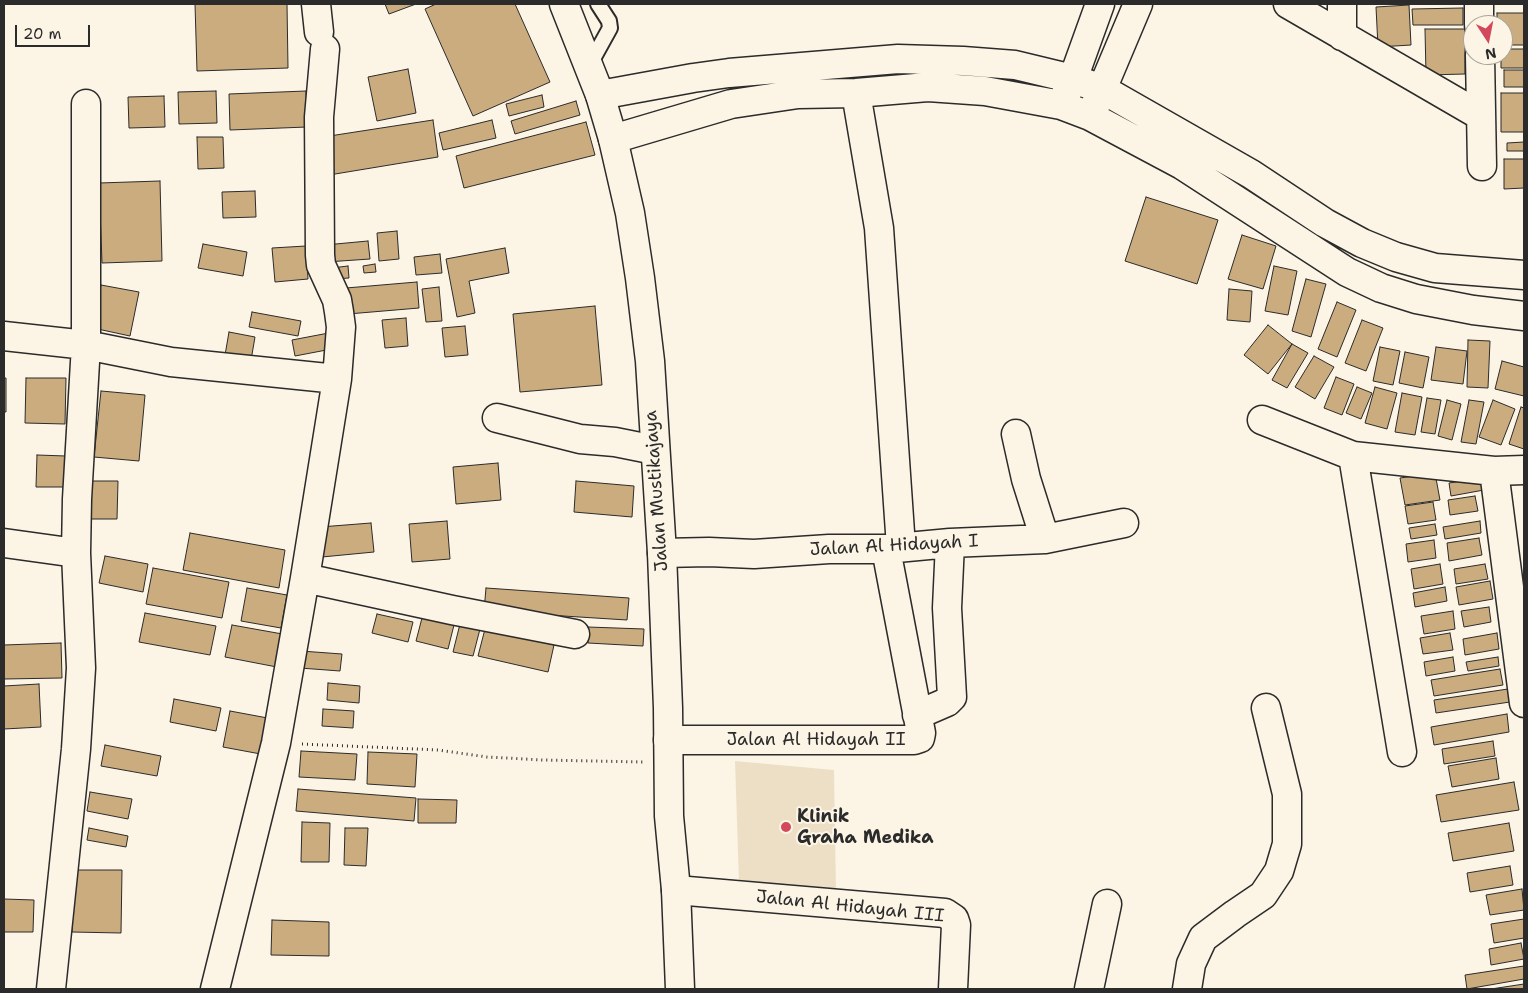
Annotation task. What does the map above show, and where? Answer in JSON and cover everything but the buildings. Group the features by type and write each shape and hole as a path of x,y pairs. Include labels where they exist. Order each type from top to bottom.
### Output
{"street":[{"path":"215,989 276,743 306,578 337,380 341,327 340,312 321,265 320,256 319,117 322,41 316,4"},
{"name":"Jalan Mustikajaya","path":"564,4 600,96 613,140 630,213 650,362 662,554 669,816 676,890 680,989"},
{"path":"1061,105 1073,79 1100,4"},
{"path":"1090,116 1138,4"},
{"path":"1288,4 1481,116"},
{"path":"1342,4 1342,36"},
{"path":"600,96 664,83 729,73 898,59 963,61 1015,66 1073,79 1102,89 1251,174 1325,223 1362,243 1396,257 1434,268 1524,275"},
{"path":"1480,65 1482,166"},
{"path":"664,83 668,123"},
{"path":"613,140 731,104 798,94 856,93 928,87 985,91 1061,105 1090,116 1182,165 1347,272 1381,288 1416,299 1473,310 1524,316"},
{"name":"Jalan Al Hidayah II","path":"668,752 914,740 920,738 921,733 893,548 879,228 856,93"},
{"path":"50,989 76,749 81,668 76,553 77,499 86,345 86,104"},
{"path":"1311,248 1325,223"},
{"path":"1347,272 1362,243"},
{"path":"4,336 86,345 171,362 337,380"},
{"path":"497,418 580,439 615,442 654,450"},
{"path":"1262,420 1353,456 1494,470 1524,470"},
{"path":"1016,434 1026,479 1045,539"},
{"path":"1353,456 1402,752"},
{"path":"1494,470 1524,703"},
{"name":"Jalan Al Hidayah I","path":"662,554 709,552 754,554 1045,539 1124,523"},
{"path":"4,543 76,553"},
{"path":"917,715 947,702 952,697 947,608 950,543"},
{"path":"306,578 452,610 575,634"},
{"path":"1187,989 1191,964 1203,938 1263,895 1279,871 1287,844 1287,794 1266,708"},
{"name":"Jalan Al Hidayah III","path":"676,890 945,913 954,919 956,924 953,989"},
{"path":"1089,989 1107,904"}],"lane":[{"path":"589,66 610,28 609,21 598,4"}],"path":[{"path":"276,743 438,750 487,757 544,760 668,752"}],"shaded area":[{"name":"Klinik Graha Medika","path":"735,761 834,770 836,891 739,883"}],"place":[{"name":"Klinik Graha Medika","path":"786,827"}]}
